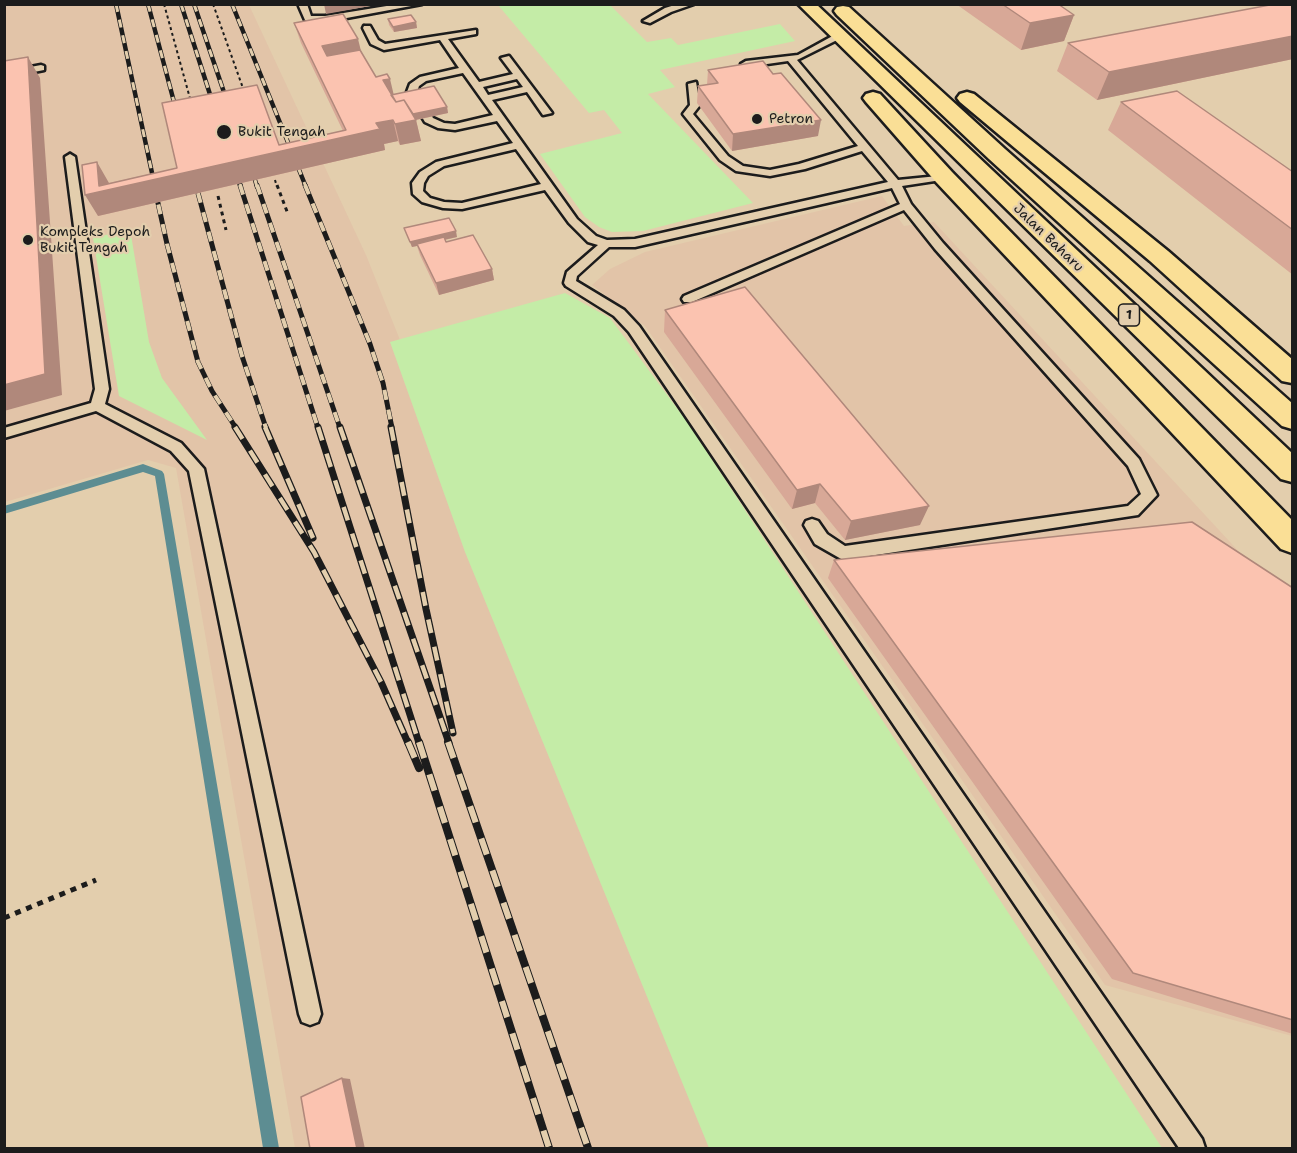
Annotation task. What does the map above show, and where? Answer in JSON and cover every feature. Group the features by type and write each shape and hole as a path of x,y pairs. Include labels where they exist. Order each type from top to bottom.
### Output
{"highway":[{"name":"Jalan Baharu","path":"806,4 965,159 1293,471"},
{"name":"Jalan Baharu","path":"837,4 997,154 1293,419"},
{"path":"844,41 845,67 944,177 1293,540"},
{"path":"877,42 919,59 1159,256 1293,374"}],"lane":[{"path":"302,4 308,18 325,19 418,4"},
{"path":"647,21 668,10 690,4"},
{"path":"367,28 374,42 384,47 472,32"},
{"path":"443,38 581,232 606,244 634,243 895,184 944,177"},
{"path":"746,64 791,59 844,41"},
{"path":"506,58 547,113"},
{"path":"791,59 895,184 906,205 939,246 1134,463 1149,495 1132,511 843,553 821,539 812,525"},
{"path":"4,75 41,68"},
{"path":"466,69 423,79 415,84 412,92 429,120 442,126 455,127 499,117"},
{"path":"477,85 520,76"},
{"path":"693,84 695,105 688,114 724,158 740,169 771,173 801,167 864,147"},
{"path":"486,98 529,89"},
{"path":"519,144 440,164 424,174 418,183 417,192 426,200 443,205 462,206 548,186"},
{"path":"70,157 102,389 97,406"},
{"path":"688,299 906,205"},
{"path":"606,244 571,275 570,283 619,314 634,329 1193,1149"},
{"path":"4,433 97,406 176,447 196,469 310,1014"}],"path":[{"path":"164,4 194,112"},
{"path":"213,4 246,99"},
{"path":"275,180 288,214"},
{"path":"218,196 226,230"},
{"path":"4,918 96,880"}],"shaded area":[{"path":"5,5 249,5 366,255 723,1148 295,1148 176,468 148,460 5,502"},
{"path":"882,196 904,226 934,222 1292,609 1292,1036 1105,985 645,326 592,285 610,269 645,252"}],"green space":[{"path":"498,5 610,5 647,42 671,38 678,45 780,24 795,41 660,70 675,87 648,94 753,203 643,231 612,232 599,227 585,217 540,154 622,133 604,110 589,113"},
{"path":"130,229 149,342 162,378 207,440 119,396 93,238"},
{"path":"565,293 610,318 688,423 1162,1148 709,1148 465,552 390,342"}],"building":[{"path":"1002,4 1058,4 1074,15 1030,23"},
{"path":"1275,4 1293,4 1293,36 1109,72 1068,43"},
{"name":"Bukit Tengah","path":"343,14 358,39 322,46 327,56 360,50 376,77 387,74 390,79 383,80 396,102 404,100 416,120 395,124 393,120 376,123 380,129 85,195 82,165 97,162 99,186 177,168 162,103 257,85 279,145 346,130 294,23"},
{"path":"411,15 416,22 393,27 388,19"},
{"name":"Kompleks Depoh Bukit Tengah","path":"28,57 45,374 4,385 4,61"},
{"name":"Petron","path":"763,61 773,74 781,73 821,120 733,134 698,86 718,83 708,70"},
{"path":"434,86 447,107 413,114 404,100 396,102 391,95"},
{"path":"1177,91 1293,172 1293,230 1121,102"},
{"path":"449,218 456,231 410,242 404,228"},
{"path":"473,235 492,269 436,283 417,244 444,237 446,242"},
{"path":"745,287 929,506 851,521 820,484 797,490 665,310"},
{"path":"1192,522 1293,588 1293,1020 1133,973 834,560"},
{"path":"342,1078 357,1149 310,1149 301,1097"}],"waterway":[{"path":"4,510 143,468 159,474 271,1148"}],"railway":[{"path":"116,4 155,187"},
{"path":"148,4 178,117"},
{"path":"181,4 215,110"},
{"path":"194,4 229,107"},
{"path":"232,4 306,187"},
{"path":"255,180 257,187"},
{"path":"154,185 198,362 212,391 236,428"},
{"path":"240,185 318,428"},
{"path":"257,185 340,428"},
{"path":"305,185 370,344 383,383 392,428"},
{"path":"198,193 242,356 266,428"},
{"path":"235,427 314,552 381,682 408,743"},
{"path":"265,427 313,538"},
{"path":"318,427 419,743"},
{"path":"340,427 449,743"},
{"path":"391,427 426,609 453,733"},
{"path":"408,742 419,768"},
{"path":"419,742 549,1148"},
{"path":"448,742 588,1148"}],"place":[{"name":"Petron","path":"757,119"},
{"name":"Bukit Tengah","path":"224,132"},
{"name":"Kompleks Depoh Bukit Tengah","path":"28,240"}]}
